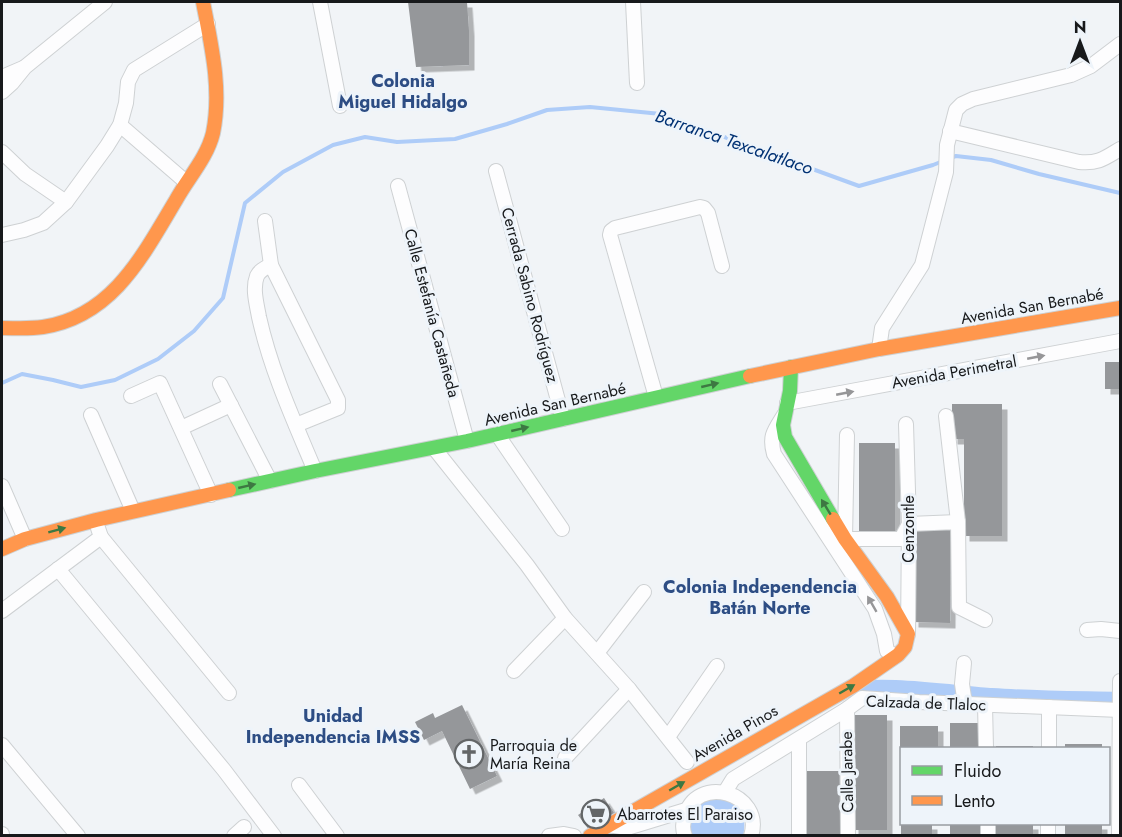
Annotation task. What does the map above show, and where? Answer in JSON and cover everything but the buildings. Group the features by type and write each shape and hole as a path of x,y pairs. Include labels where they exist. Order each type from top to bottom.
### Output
{"main road":[{"path":"2,328 44,326 70,320 98,305 121,284 148,246 206,153 212,135 217,89 215,64 203,2"},
{"name":"Avenida San Bernabé","path":"2,549 25,539 133,511 315,471 467,441 791,367 879,349 1120,308"},
{"path":"791,367 790,391 783,425 785,437 845,539 887,597 908,634"},
{"name":"Avenida Pinos","path":"590,836 853,686 902,651 908,634"}],"street":[{"path":"2,92 25,67 105,2"},
{"path":"320,2 340,106"},
{"path":"633,2 637,83"},
{"path":"2,235 43,223 66,202 120,125 126,103 128,82 134,70 208,24"},
{"path":"879,349 882,328 922,265 946,172 947,145 956,110 973,99 1071,75 1091,66 1120,44"},
{"path":"2,77 25,67"},
{"path":"120,125 186,182"},
{"path":"950,130 1080,162 1092,163 1120,149"},
{"path":"2,152 26,174 66,202"},
{"name":"Cerrada Sabino Rodríguez","path":"496,171 563,419"},
{"name":"Calle Estefanía Castañeda","path":"398,186 467,441"},
{"path":"656,397 610,235 611,231 615,228 704,208 708,213 722,266"},
{"path":"265,221 271,265 338,400 338,408 296,425"},
{"path":"271,265 262,269 258,274 255,286 256,303 274,371 315,471"},
{"name":"Avenida Perimetral","path":"786,409 1120,341"},
{"path":"131,396 159,383 211,495"},
{"path":"220,384 270,481"},
{"path":"181,428 231,405"},
{"path":"786,409 771,443 774,454 875,609 887,651 895,656"},
{"path":"91,415 133,511"},
{"path":"946,416 958,522 959,607 985,620"},
{"name":"Cenzontle","path":"906,424 909,524 908,634"},
{"path":"497,434 562,529"},
{"path":"847,435 845,539 901,539 909,524 958,522"},
{"path":"434,448 527,565 565,618 629,689 687,762"},
{"path":"2,486 25,539"},
{"path":"96,520 101,537 229,693"},
{"path":"2,611 101,537"},
{"path":"58,569 224,770 274,836"},
{"path":"597,653 644,592"},
{"path":"514,671 565,618"},
{"path":"1087,630 1120,631"},
{"path":"964,663 962,684 965,703"},
{"path":"668,737 703,683 717,666"},
{"path":"1119,836 1120,681"},
{"path":"565,759 629,689"},
{"name":"Calzada de Tlaloc","path":"725,792 733,779 862,698 1120,710"},
{"path":"986,705 986,747"},
{"path":"1049,707 1049,747"},
{"name":"Calle Jarabe","path":"847,709 848,836"},
{"path":"799,739 799,836"},
{"path":"2,745 78,836"},
{"path":"299,785 337,836"},
{"path":"685,836 682,828 686,810 696,798 710,792 725,792 740,799 750,812 753,829 751,836"},
{"path":"608,825 627,828 686,810"},
{"path":"549,836 564,834 574,836"}],"water":[{"path":"720,798 737,807 743,817 743,836 690,835 690,820 695,808 705,801"}],"waterway":[{"name":"Barranca Texcalatlaco","path":"2,383 22,374 81,387 115,380 158,359 194,331 223,298 245,203 283,172 333,145 365,137 397,142 455,139 547,110 590,107 661,114 859,186 943,161"},
{"name":"Barranca Texcalatlaco","path":"950,158 956,156 991,160 1120,193"},
{"path":"851,691 861,688 897,687 1008,696 1120,699"}],"traffic: fast":[{"path":"791,367 790,391 783,425 785,437 833,519"},
{"path":"229,490 467,441 750,376"}],"traffic: slow":[{"path":"2,328 38,328 67,321 89,310 107,296 138,261 197,168 213,133 216,100 214,67 203,2"},
{"path":"750,376 879,349 1120,308"},
{"path":"2,549 25,539 96,520 229,490"},
{"path":"590,836 853,686 898,655 905,647 908,634 887,597 833,519"}],"place":[{"name":"Parroquia de María Reina","path":"469,754"},
{"name":"Abarrotes El Paraiso","path":"596,814"}],"district":[{"name":"Colonia Miguel Hidalgo","path":"403,91"},
{"name":"Colonia Independencia Batán Norte","path":"760,597"},
{"name":"Unidad Independencia IMSS","path":"333,726"}]}
